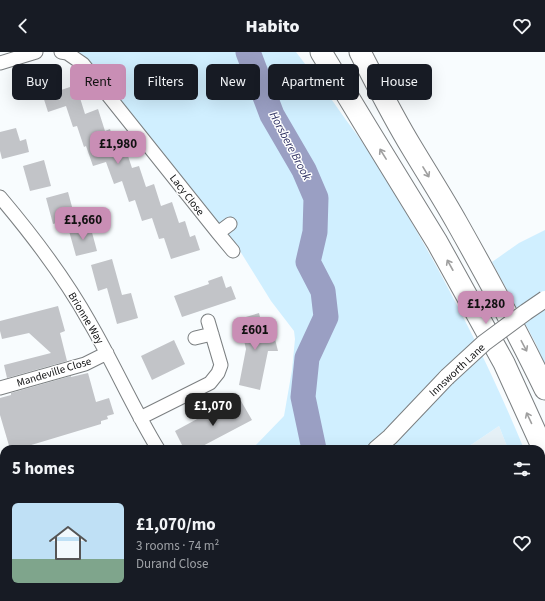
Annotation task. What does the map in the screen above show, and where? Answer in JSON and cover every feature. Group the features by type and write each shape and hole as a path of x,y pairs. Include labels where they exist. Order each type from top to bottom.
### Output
{"highway":[{"path":"321,52 441,249 504,363 541,445"},
{"path":"360,52 412,148 457,222 527,351 545,389"}],"street":[{"path":"0,63 36,52"},
{"name":"Lacy Close","path":"61,52 67,53 83,64 233,251"},
{"name":"Brionne Way","path":"0,197 38,244 90,322 156,445"},
{"path":"218,233 230,224"},
{"name":"Innsworth Lane","path":"381,445 447,377 484,343 545,299"},
{"path":"140,418 210,383 218,374 221,365 208,321"},
{"path":"195,338 212,334"},
{"name":"Mandeville Close","path":"0,388 85,364 107,353"}],"shaded area":[{"path":"61,52 296,52 305,64 268,64 268,100 331,100 366,148 391,187 433,260 472,335 522,445 506,445 499,426 471,445 256,445 284,416 292,370 295,339 294,331 271,301 240,251 233,251 112,100 126,100 126,64 83,64"},
{"path":"545,230 545,366 536,344 492,262 519,243"},
{"path":"499,426 506,445 471,445"}],"building":[{"path":"70,87 70,100 81,100 85,114 98,109 105,131 110,129 116,149 125,147 132,168 139,166 146,187 154,184 161,206 172,202 179,223 185,221 190,237 195,235 200,250 171,259 164,238 159,239 152,218 142,221 135,200 129,202 122,181 114,184 106,162 93,166 86,146 84,147 77,126 73,127 66,106 48,112 44,100 62,100 62,90"},
{"path":"16,128 20,141 26,139 29,152 2,159 0,151 0,132"},
{"path":"44,160 51,186 30,191 23,166"},
{"path":"68,192 75,218 53,224 46,198"},
{"path":"90,225 97,251 76,256 69,231"},
{"path":"112,259 122,295 131,293 138,318 117,324 107,288 98,291 91,265"},
{"path":"222,276 226,288 231,286 236,299 182,317 174,296 209,284 208,281"},
{"path":"58,306 65,331 60,333 67,361 7,378 4,365 51,353 29,333 2,339 0,321"},
{"path":"259,313 264,333 273,331 278,351 268,351 260,390 239,385 246,349 239,319"},
{"path":"174,340 185,364 152,380 141,356"},
{"path":"88,373 96,402 109,398 114,414 107,416 108,419 101,421 101,424 31,445 9,445 0,415 0,398 11,395 11,393"},
{"path":"241,401 252,420 205,445 182,445 175,431 210,412 212,417"}],"waterway":[{"name":"Horsbere Brook","path":"248,52 272,115 304,170 316,198 315,232 308,262 323,291 326,317 307,358 303,397 313,445"}]}
